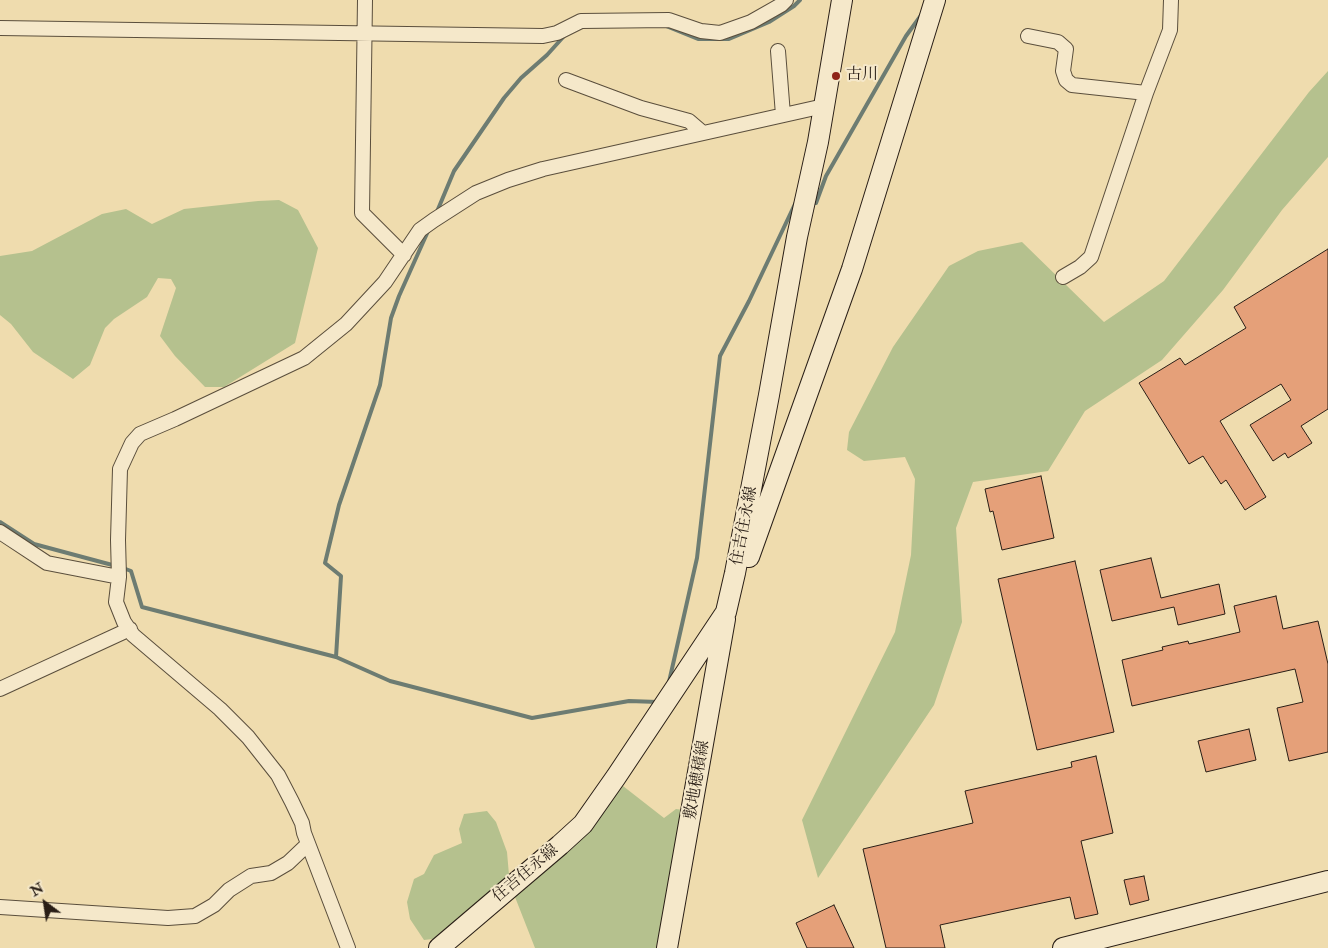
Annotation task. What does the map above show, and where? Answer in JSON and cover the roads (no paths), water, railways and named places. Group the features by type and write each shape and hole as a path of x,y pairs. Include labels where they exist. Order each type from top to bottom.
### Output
{"main road":[{"name":"住吉住永線","path":"439,948 583,824 726,612 736,573 797,238 824,106 842,0"},
{"path":"736,573 747,561 852,269 935,0"},
{"name":"敷地穂積線","path":"667,948 726,612"},
{"path":"1063,948 1328,881"}],"street":[{"path":"365,0 362,212 404,255"},
{"path":"0,28 543,36 557,33 581,21 668,20 701,31 720,33 751,22 786,0"},
{"path":"1064,277 1091,257 1146,93 1170,30 1171,0"},
{"path":"1028,36 1058,42 1066,49 1063,71 1066,80 1072,85 1146,93"},
{"path":"778,51 782,115"},
{"path":"566,80 641,108 689,121 703,133"},
{"path":"348,948 292,802 278,775 248,737 220,709 133,635 124,622 116,602 119,577 120,468 132,443 140,434 304,358 346,324 385,282 420,230 476,193 543,169 824,106"},
{"path":"0,532 47,563 119,577"},
{"path":"0,689 130,629"},
{"path":"0,907 168,918 195,916 214,905 229,890 251,876 271,873 288,863 308,844"}],"waterway":[{"path":"666,26 698,39 729,39 769,22 800,0"},
{"path":"816,203 826,176 906,36 922,14"},
{"path":"436,214 454,171 504,98 521,78 547,55 565,35"},
{"path":"669,682 697,558 720,356 749,301 795,204"},
{"path":"336,657 341,576 325,563 339,505 380,385 391,318 429,229"},
{"path":"0,522 34,544 116,566"},
{"path":"123,568 131,571 142,607 336,657 390,681 532,718 629,701 658,702"}],"place":[{"name":"古川","path":"836,76"}]}
